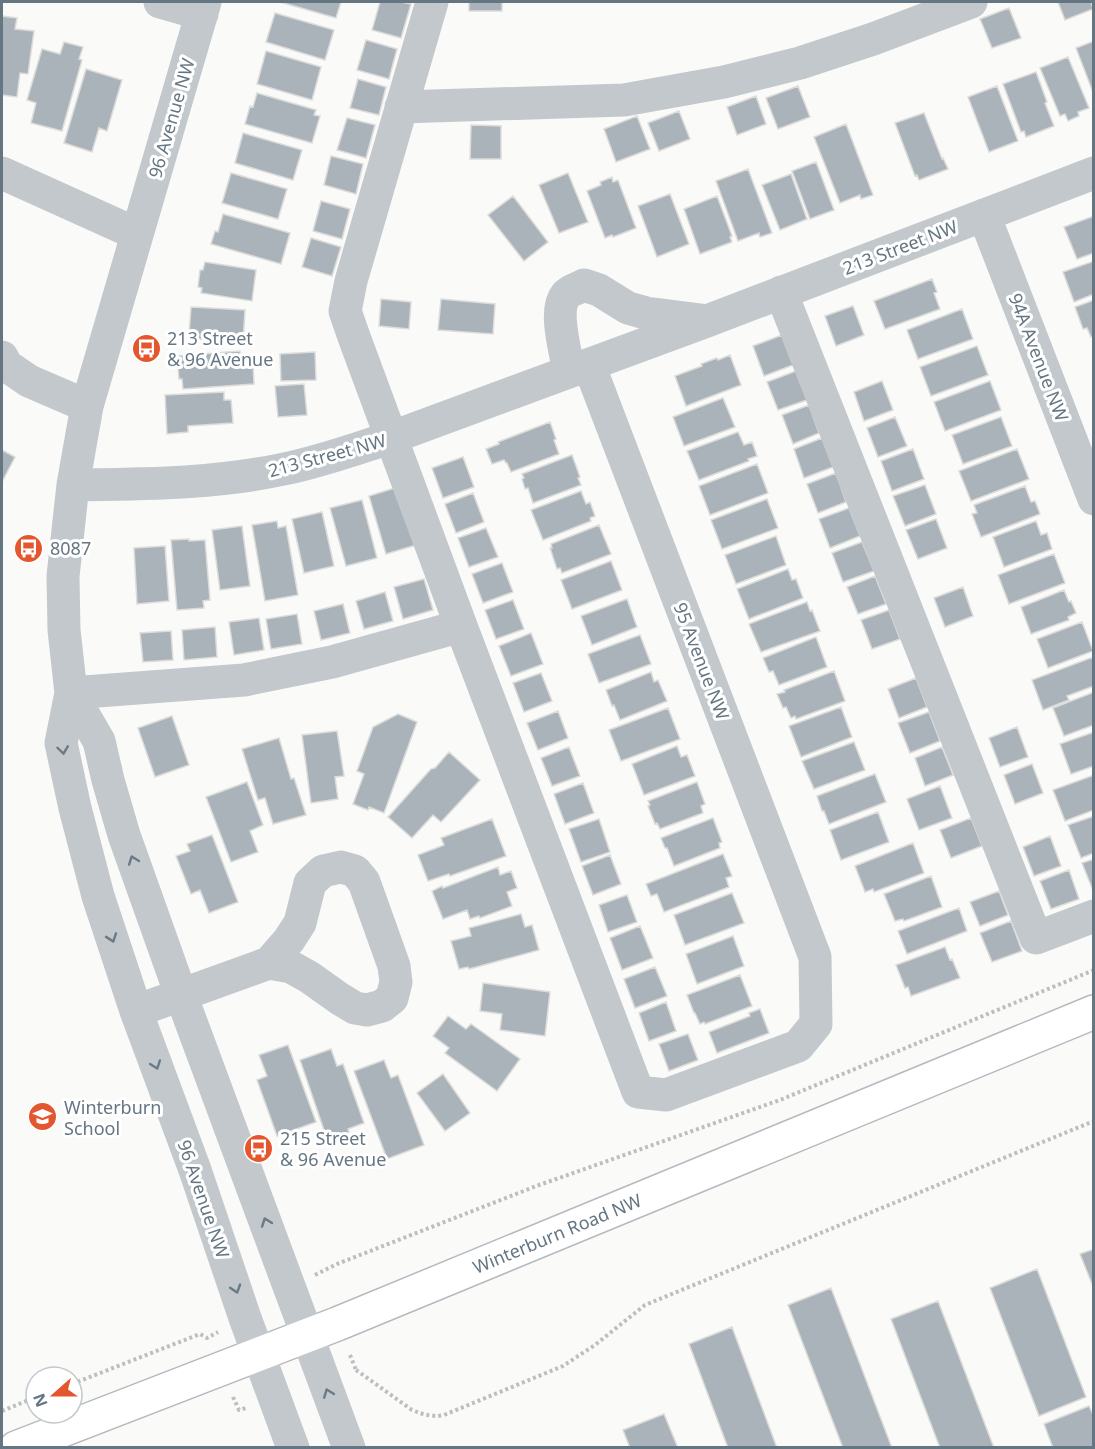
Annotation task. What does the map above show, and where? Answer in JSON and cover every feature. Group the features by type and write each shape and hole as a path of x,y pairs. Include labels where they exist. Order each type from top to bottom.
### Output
{"main road":[{"name":"Winterburn Road NW","path":"16,1448 307,1336 1094,1012"}],"street":[{"path":"160,2 203,8"},
{"path":"71,693 244,680 333,662 461,626 345,311 351,281 432,2"},
{"path":"401,107 624,100 724,82 800,63 873,39 971,2"},
{"name":"96 Avenue NW","path":"203,8 87,406 73,486 63,576 64,630 71,693 61,743 98,896 136,1011 293,1448"},
{"path":"2,173 137,234"},
{"name":"213 Street NW","path":"73,486 159,484 225,478 284,469 345,453 707,321 1094,173"},
{"name":"94A Avenue NW","path":"984,215 1094,499"},
{"name":"213 Street NW","path":"579,368 560,325 562,305 567,294 584,285 599,290 628,308 646,313 707,321"},
{"path":"781,292 1036,938 1094,916"},
{"path":"2,357 7,366 29,381 87,406"},
{"name":"95 Avenue NW","path":"461,626 638,1092 666,1095 798,1046 816,1024 815,957 579,368"},
{"name":"96 Avenue NW","path":"71,693 99,741 124,835 349,1448"},
{"path":"136,1011 269,963 300,923 310,883 323,871 340,867 355,871 364,882 394,966 396,982 392,998 382,1006 367,1010 355,1008 291,967 269,963"}],"path":[{"path":"291,1291 337,1264 539,1185 780,1100 1094,970"},
{"path":"356,1370 412,1410 434,1417 444,1415 563,1366 603,1340 645,1305 1094,1121"},
{"path":"84,1378 200,1334 207,1338 245,1318"},
{"path":"2,1411 24,1402"}],"building":[{"path":"280,2 341,2 336,18"},
{"path":"380,2 411,4 401,38 372,30"},
{"path":"469,2 502,2 502,11 469,11"},
{"path":"1058,2 1091,2 1093,9 1065,20"},
{"path":"1009,8 1021,38 992,48 980,19"},
{"path":"275,13 334,30 325,60 266,42"},
{"path":"2,16 17,18 15,29 34,31 28,74 20,73 17,97 2,95"},
{"path":"366,40 397,49 389,79 357,70"},
{"path":"1094,41 1094,95 1076,48"},
{"path":"64,42 83,47 79,59 82,60 62,131 31,123 36,103 27,100 42,49 60,54"},
{"path":"266,51 321,67 312,100 257,84"},
{"path":"1068,57 1089,108 1078,112 1079,116 1068,121 1065,114 1060,116 1040,68"},
{"path":"86,69 122,80 107,131 99,128 92,152 64,143"},
{"path":"1036,72 1054,126 1026,137 1024,131 1021,132 1003,84"},
{"path":"358,79 386,87 379,115 350,108"},
{"path":"798,86 810,117 778,129 766,98"},
{"path":"997,86 1018,141 989,152 968,97"},
{"path":"257,93 316,110 314,115 320,116 312,143 245,124 250,106 253,107"},
{"path":"756,96 766,124 737,135 727,107"},
{"path":"679,111 690,139 659,151 648,123"},
{"path":"924,113 948,169 919,180 917,175 915,176 895,123"},
{"path":"637,116 650,149 616,162 604,129"},
{"path":"347,118 375,125 366,158 337,150"},
{"path":"846,124 873,195 861,199 860,195 840,203 814,137"},
{"path":"471,125 501,126 501,159 470,159"},
{"path":"243,133 302,150 293,180 235,163"},
{"path":"331,156 363,164 356,194 324,185"},
{"path":"816,162 834,210 810,219 792,171"},
{"path":"748,169 772,233 760,237 759,233 738,241 716,181"},
{"path":"231,173 287,189 278,219 222,203"},
{"path":"568,173 588,222 559,233 539,185"},
{"path":"791,174 807,219 780,230 762,185"},
{"path":"612,177 613,182 618,180 636,228 605,238 587,191"},
{"path":"670,194 689,244 657,257 638,206"},
{"path":"513,196 548,242 524,261 488,215"},
{"path":"717,196 732,236 730,237 732,242 700,254 684,209"},
{"path":"321,201 350,209 342,239 313,231"},
{"path":"223,214 290,233 281,264 211,244 215,231 218,232"},
{"path":"1094,216 1094,253 1077,259 1064,227"},
{"path":"311,238 341,247 332,276 302,267"},
{"path":"1094,261 1094,294 1074,302 1063,272"},
{"path":"205,262 256,270 252,301 201,293 202,288 198,287 200,270 203,270"},
{"path":"932,279 940,309 885,329 874,301"},
{"path":"381,299 411,302 409,329 379,326"},
{"path":"441,299 495,304 493,334 438,330"},
{"path":"1094,300 1094,336 1091,337 1087,328 1083,329 1075,307"},
{"path":"853,306 864,335 836,346 825,316"},
{"path":"191,307 245,310 243,342 196,339 197,336 189,335"},
{"path":"962,309 973,339 918,359 907,330"},
{"path":"782,335 793,365 764,376 753,346"},
{"path":"977,346 988,375 931,396 920,367"},
{"path":"240,351 241,364 253,363 254,384 183,389 182,379 179,379 177,356"},
{"path":"315,352 316,380 281,381 280,354"},
{"path":"730,355 741,385 686,406 675,376 702,366 701,364"},
{"path":"796,371 807,400 778,410 767,382"},
{"path":"882,381 893,410 864,421 854,392"},
{"path":"990,381 1001,410 945,431 934,402"},
{"path":"304,384 307,415 278,417 275,386"},
{"path":"224,392 224,400 231,400 233,423 188,426 188,432 167,434 165,395"},
{"path":"723,398 735,427 684,446 673,417"},
{"path":"809,405 819,433 793,444 782,415"},
{"path":"895,417 907,446 878,457 867,428"},
{"path":"1001,417 1012,446 963,464 952,435"},
{"path":"550,422 559,454 511,472 504,460 492,464 486,449"},
{"path":"738,432 744,445 752,442 757,456 699,480 687,451"},
{"path":"822,438 833,467 804,478 794,449"},
{"path":"913,449 924,479 892,491 881,461"},
{"path":"1017,449 1029,479 971,501 959,471"},
{"path":"2,450 15,457 2,482"},
{"path":"572,455 581,485 533,503 528,488 525,489 522,474"},
{"path":"463,457 474,487 443,498 432,468"},
{"path":"757,464 768,493 710,515 699,486"},
{"path":"836,473 846,502 818,513 807,484"},
{"path":"925,485 936,514 905,526 893,496"},
{"path":"1025,486 1031,502 1035,501 1040,514 981,537 972,514 977,513 974,505"},
{"path":"398,487 416,545 386,554 369,496"},
{"path":"581,491 586,504 590,502 595,516 590,518 591,521 543,540 531,510"},
{"path":"473,493 484,522 456,533 445,504"},
{"path":"767,499 778,528 722,549 711,520"},
{"path":"362,500 377,558 346,566 330,508"},
{"path":"849,508 860,536 830,548 819,519"},
{"path":"322,512 334,566 304,573 292,519"},
{"path":"936,519 947,548 918,559 906,530"},
{"path":"277,521 278,528 286,526 298,595 265,601 252,525"},
{"path":"1036,521 1041,535 1047,533 1052,549 1004,567 993,537"},
{"path":"599,525 611,554 562,573 560,568 557,569 550,548 552,548 551,544"},
{"path":"242,526 250,586 220,590 212,530"},
{"path":"486,528 498,557 469,567 458,538"},
{"path":"776,536 786,565 736,584 725,555"},
{"path":"189,539 189,541 205,540 210,600 203,601 204,608 177,610 171,540"},
{"path":"862,542 874,571 843,582 832,553"},
{"path":"165,546 169,601 137,604 134,548"},
{"path":"1054,554 1065,583 1009,604 998,575"},
{"path":"611,561 622,590 572,609 561,580"},
{"path":"502,563 513,592 483,603 472,574"},
{"path":"788,569 792,580 796,579 803,598 749,619 737,589"},
{"path":"875,576 886,604 858,614 847,587"},
{"path":"424,579 433,610 403,619 394,587"},
{"path":"963,587 973,616 945,627 934,598"},
{"path":"1064,590 1076,613 1068,617 1069,620 1031,634 1021,607"},
{"path":"385,592 393,621 364,629 356,601"},
{"path":"627,599 637,627 592,645 581,616"},
{"path":"513,600 524,629 496,639 485,610"},
{"path":"807,602 820,631 761,652 749,624"},
{"path":"343,604 350,633 321,640 314,611"},
{"path":"889,610 900,639 872,649 861,620"},
{"path":"297,614 302,644 271,649 266,619"},
{"path":"259,618 264,650 234,655 229,622"},
{"path":"1082,622 1093,651 1048,668 1037,639"},
{"path":"215,627 217,657 184,660 182,630"},
{"path":"171,631 173,660 143,662 140,633"},
{"path":"531,633 543,664 511,676 499,646"},
{"path":"640,635 651,664 599,683 588,654"},
{"path":"816,637 827,667 779,685 773,671 769,672 763,658"},
{"path":"1093,657 1094,686 1067,696 1069,700 1043,710 1032,680"},
{"path":"834,671 845,701 796,719 795,716 791,718 786,707 783,708 777,694"},
{"path":"651,672 654,682 658,680 667,701 620,720 606,690"},
{"path":"541,673 552,701 524,712 513,683"},
{"path":"916,678 927,707 899,718 888,689"},
{"path":"1094,692 1094,725 1064,736 1053,708"},
{"path":"841,707 852,737 801,757 789,726"},
{"path":"668,708 680,739 621,761 609,730"},
{"path":"558,711 568,738 538,750 527,723"},
{"path":"929,712 940,741 910,753 898,723"},
{"path":"398,714 417,722 384,813 353,804 364,774 357,771 373,727"},
{"path":"172,716 189,765 155,777 138,728"},
{"path":"1017,727 1028,757 1000,767 989,738"},
{"path":"337,731 344,776 335,777 338,799 311,803 302,735"},
{"path":"1094,732 1094,766 1071,774 1060,744"},
{"path":"279,738 291,779 294,778 306,815 273,824 265,798 258,800 242,749"},
{"path":"854,742 865,770 814,789 802,761"},
{"path":"677,746 681,757 687,755 695,776 644,795 632,764"},
{"path":"569,747 580,776 552,786 541,758"},
{"path":"942,747 953,775 925,786 915,758"},
{"path":"449,752 480,780 441,822 433,815 412,838 388,817"},
{"path":"1032,764 1043,793 1015,804 1004,775"},
{"path":"875,774 886,802 829,824 817,796"},
{"path":"1094,775 1094,810 1065,821 1053,790"},
{"path":"247,782 263,825 250,831 258,852 231,862 206,797"},
{"path":"697,782 705,804 701,806 703,813 660,829 657,823 655,824 648,801"},
{"path":"583,783 594,813 565,824 554,794"},
{"path":"940,786 952,818 919,830 907,799"},
{"path":"878,812 889,842 841,860 830,830"},
{"path":"1094,816 1094,853 1081,858 1068,825"},
{"path":"713,818 722,842 719,843 720,848 674,866 661,838"},
{"path":"971,818 982,846 951,858 940,830"},
{"path":"492,819 506,856 450,876 449,874 428,881 418,855 444,845 441,838"},
{"path":"599,819 610,852 581,862 569,829"},
{"path":"212,835 238,902 209,913 200,890 191,894 176,856 190,851 187,844"},
{"path":"1050,836 1061,866 1034,876 1023,847"},
{"path":"913,843 924,873 874,892 873,889 865,892 855,866"},
{"path":"723,854 732,876 726,878 729,887 664,912 657,894 651,896 646,884"},
{"path":"610,855 621,884 593,895 582,866"},
{"path":"1094,859 1094,893 1082,863"},
{"path":"498,867 500,875 511,871 517,888 507,892 512,906 480,918 479,916 470,919 467,910 443,919 432,891"},
{"path":"1069,870 1079,899 1051,909 1040,881"},
{"path":"931,876 942,907 904,921 903,919 895,921 884,894"},
{"path":"999,891 1008,915 980,926 970,902"},
{"path":"732,893 744,923 685,945 674,915"},
{"path":"627,895 637,922 608,932 599,905"},
{"path":"959,908 967,931 907,954 898,931"},
{"path":"521,914 525,927 532,925 539,950 469,969 468,967 459,969 451,941 471,936 469,928"},
{"path":"1011,921 1022,951 992,962 980,933"},
{"path":"640,926 653,958 622,970 610,938"},
{"path":"733,936 744,966 697,984 686,954"},
{"path":"945,947 960,978 911,996 908,987 905,988 896,965"},
{"path":"655,967 667,996 635,1008 624,979"},
{"path":"740,975 752,1006 700,1024 687,995"},
{"path":"483,983 550,992 545,1036 500,1030 502,1014 480,1011"},
{"path":"666,1002 676,1031 649,1041 639,1013"},
{"path":"760,1009 769,1033 717,1053 709,1032 750,1016 749,1013"},
{"path":"448,1016 466,1029 471,1024 520,1059 497,1091 445,1053 449,1048 433,1036"},
{"path":"688,1034 698,1060 669,1071 659,1044"},
{"path":"288,1045 316,1122 277,1136 257,1080 267,1076 259,1055"},
{"path":"331,1049 337,1066 343,1064 364,1123 331,1139 329,1134 326,1136 300,1060"},
{"path":"384,1060 391,1078 398,1075 424,1145 387,1159 354,1071"},
{"path":"443,1074 470,1113 445,1131 417,1093"},
{"path":"1094,1249 1094,1289 1080,1254"},
{"path":"1037,1269 1086,1397 1039,1416 990,1288"},
{"path":"831,1288 892,1448 843,1448 788,1305"},
{"path":"938,1301 994,1448 940,1448 891,1319"},
{"path":"732,1327 777,1448 728,1448 689,1344"},
{"path":"1089,1406 1094,1417 1094,1448 1053,1448 1044,1424"},
{"path":"664,1414 678,1448 630,1448 623,1430"}],"place":[{"name":"213 Street & 96 Avenue","path":"146,348"},
{"name":"8087","path":"29,548"},
{"name":"Winterburn School","path":"43,1117"},
{"name":"215 Street & 96 Avenue","path":"259,1148"}]}
